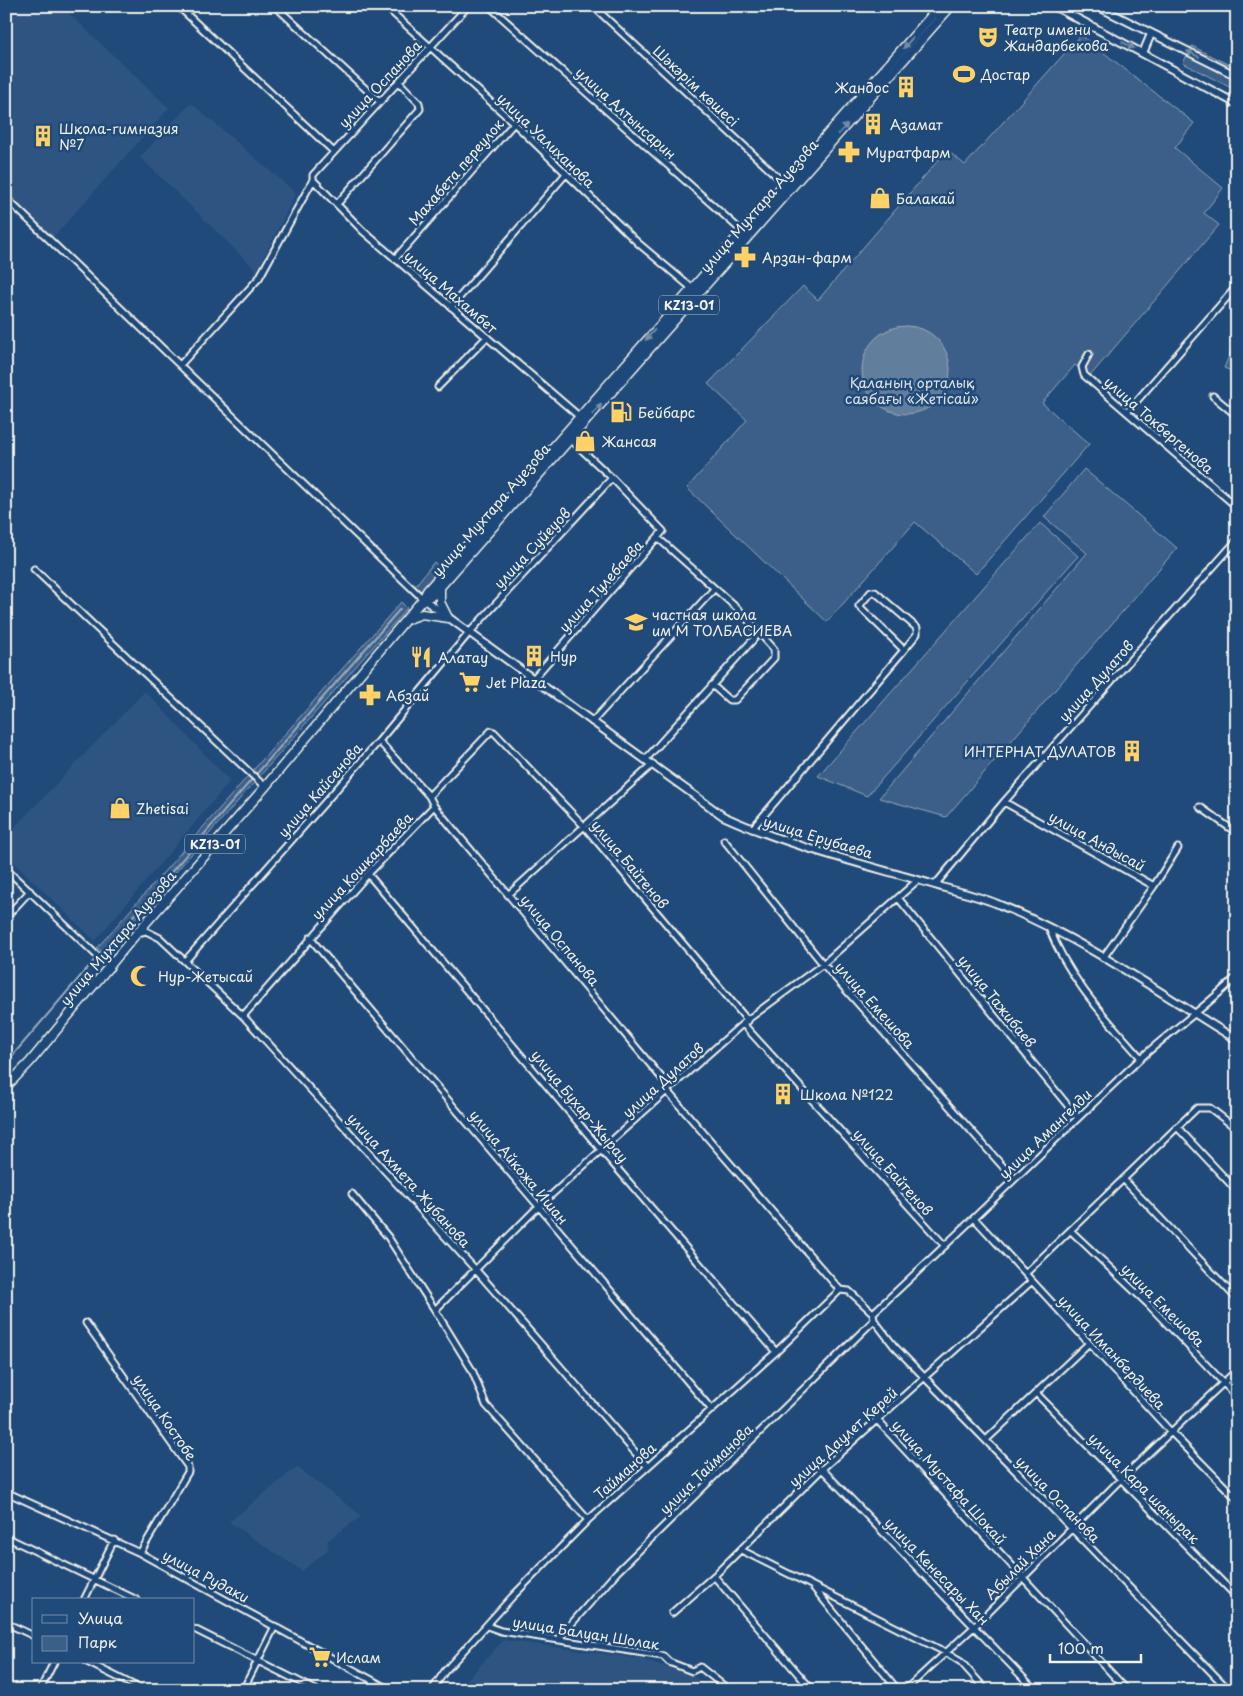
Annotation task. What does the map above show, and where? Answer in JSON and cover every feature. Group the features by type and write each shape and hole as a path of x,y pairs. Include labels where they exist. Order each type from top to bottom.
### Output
{"main road":[{"name":"улица Мухтара Ауезова","path":"8,1081 110,968 137,933 265,787 423,599 427,591 567,436 585,422 699,294 783,182 940,6"},
{"name":"улица Мухтара Ауезова","path":"423,599 433,595 440,587 567,436 579,416 692,288 745,234 952,6"},
{"path":"440,587 440,602 448,618"},
{"path":"406,619 422,614 448,618"}],"street":[{"path":"178,6 334,152"},
{"path":"275,6 380,102"},
{"name":"улица Уалиханова","path":"385,6 514,122 565,175 638,244 699,294"},
{"name":"улица Оспанова","path":"180,366 259,278 313,180 313,175 468,6"},
{"name":"улица Алтынсарин","path":"489,6 745,234"},
{"name":"Шәкәрім көшесі","path":"593,6 783,182"},
{"path":"1054,6 1237,104"},
{"path":"1098,6 1237,76"},
{"path":"1143,53 1151,34"},
{"path":"337,204 420,110 419,103 399,82"},
{"name":"Махабета переулок","path":"395,259 514,122"},
{"path":"452,308 565,175"},
{"name":"улица Махамбет","path":"313,180 363,231 585,422"},
{"path":"6,198 423,599"},
{"path":"1128,412 1237,286"},
{"path":"438,387 487,337"},
{"name":"улица Токбергенова","path":"1089,354 1084,362 1082,373 1237,507"},
{"path":"1213,396 1237,416"},
{"path":"567,436 612,478"},
{"name":"улица Тулебаева","path":"533,679 658,538 662,529 612,478"},
{"name":"улица Суйеуов","path":"469,633 612,478"},
{"path":"658,538 739,610 773,647 774,658 735,700 728,700 712,684"},
{"name":"улица Дулатов","path":"935,885 1004,802 1237,540"},
{"path":"34,569 265,787"},
{"path":"592,722 714,589"},
{"path":"752,829 904,650 917,634 917,628 875,592 871,592 858,606 904,650"},
{"name":"улица Ерубаева","path":"423,599 723,816 752,829 999,904 1050,928 1104,958 1237,1040"},
{"path":"646,759 760,632"},
{"name":"улица Кайсенова","path":"186,960 379,741 469,633"},
{"name":"улица Байтенов","path":"429,796 488,734 494,732 585,828 746,1022 945,1246"},
{"path":"379,741 429,796 434,806"},
{"path":"508,895 585,828 653,764"},
{"name":"улица Андысай","path":"1004,802 1154,886 1104,958"},
{"name":"улица Оспанова","path":"434,806 668,1090 840,1290"},
{"name":"улица Кошкарбаева","path":"243,1016 368,874 434,806"},
{"path":"1200,806 1237,833"},
{"name":"улица Емешова","path":"724,840 823,964 1014,1179"},
{"path":"1154,886 1178,848"},
{"path":"6,869 110,968"},
{"name":"улица Бухар-Жырау","path":"368,874 602,1151 776,1352"},
{"name":"улица Дулатов","path":"435,1310 538,1207 668,1090 746,1022 823,964 899,899 918,880"},
{"path":"6,917 28,892"},
{"name":"улица Тажибаев","path":"899,899 1078,1118"},
{"path":"1050,928 1061,957 1094,1005 1141,1058"},
{"name":"улица Ахмета Жубанова","path":"137,933 146,931 160,938 186,960 243,1016 475,1269 647,1466"},
{"name":"улица Айкожа Ишан","path":"310,938 712,1410"},
{"name":"улица Амангелди","path":"873,1313 1141,1058 1194,1013 1204,1008 1234,983 1237,976"},
{"path":"1026,1273 1197,1108 1210,1108 1237,1129"},
{"path":"1178,1128 1237,1191"},
{"path":"1124,1180 1237,1299"},
{"path":"352,1194 388,1237 435,1310 472,1370 486,1405 588,1520"},
{"name":"улица Иманбердиева","path":"974,1218 1170,1431 1237,1499"},
{"name":"улица Емешова","path":"1071,1231 1148,1304 1237,1397"},
{"name":"улица Даулет Керей","path":"672,1613 714,1576 822,1469 878,1421 1032,1281"},
{"path":"840,1290 849,1291 873,1313 874,1320"},
{"name":"Тайманова","path":"432,1690 445,1671 488,1626 512,1597 588,1520 776,1352 840,1290"},
{"name":"улица Оспанова","path":"874,1320 894,1346 1229,1690"},
{"name":"улица Тайманова","path":"558,1639 617,1572 874,1320"},
{"name":"улица Костобе","path":"86,1323 188,1467 188,1472 140,1553"},
{"path":"986,1440 1089,1343"},
{"name":"Абылай Хана","path":"905,1690 975,1626 1021,1577 1170,1431 1237,1370"},
{"name":"улица Кара шанырак","path":"1037,1394 1237,1597"},
{"name":"улица Мустафа Шокай","path":"878,1421 1127,1690"},
{"name":"улица Кенесары Хан","path":"822,1469 975,1626 1034,1690"},
{"name":"улица Рудаки","path":"6,1492 140,1553 390,1690"},
{"path":"6,1537 133,1598"},
{"path":"85,1598 114,1540"},
{"path":"741,1550 945,1652 961,1662 986,1690"},
{"path":"714,1576 812,1690"},
{"path":"812,1585 898,1690"},
{"path":"6,1623 32,1635"},
{"path":"243,1690 274,1626"},
{"name":"улица Балуан Шолак","path":"488,1626 501,1632 663,1656 669,1662 692,1671 700,1667 729,1690"},
{"path":"195,1630 316,1690"},
{"path":"40,1690 53,1664"},
{"path":"90,1664 143,1690"}],"shaded area":[{"path":"6,6 61,6 169,108 48,243 6,202"},
{"path":"191,103 296,193 257,271 140,157"},
{"path":"906,326 923,330 937,339 946,353 950,370 946,387 937,401 923,410 906,414 889,410 875,401 866,387 862,370 866,353 875,339 889,330"},
{"name":"Zhetisai","path":"145,691 230,781 95,941 6,855 6,836"},
{"path":"297,1467 362,1516 327,1541 329,1549 302,1571 229,1522"},
{"path":"503,1640 642,1659 691,1675 706,1684 706,1690 458,1690"}],"green space":[{"name":"Қаланың орталық саябағы «Жетісай»","path":"1081,35 1194,123 1175,148 1223,188 1204,213 1219,225 1091,375 1075,365 1042,403 1089,444 976,574 915,522 827,622 687,488 747,420 708,384 803,286 818,300 947,150 965,165"},
{"path":"1192,46 1237,69 1237,91 1183,63"},
{"path":"1237,337 1237,373 1224,368"},
{"path":"1084,469 1177,548 946,817 879,798 1087,553 1044,517"},
{"path":"1040,523 1078,556 867,796 818,776"},
{"path":"434,562 440,567 421,591 415,586"},
{"path":"401,602 407,608 104,954 97,948"}],"waterway":[{"path":"100,954 400,609"},
{"path":"6,1063 97,957"}],"place":[{"name":"Театр имени Жандарбекова","path":"988,37"},
{"name":"Достар","path":"964,74"},
{"name":"Жандос","path":"906,87"},
{"name":"Азамат","path":"873,124"},
{"name":"Школа-гимназия №7","path":"43,136"},
{"name":"Муратфарм","path":"849,152"},
{"name":"Балакай","path":"880,198"},
{"name":"Арзан-фарм","path":"745,257"},
{"name":"Бейбарс","path":"621,412"},
{"name":"Жансая","path":"585,441"},
{"name":"частная школа им М ТОЛБАСИЕВА","path":"636,622"},
{"name":"Нур","path":"534,656"},
{"name":"Алатау","path":"421,657"},
{"name":"Jet Plaza","path":"470,682"},
{"name":"Абзай","path":"370,695"},
{"name":"ИНТЕРНАТ ДУЛАТОВ","path":"1132,751"},
{"name":"Zhetisai","path":"120,808"},
{"name":"Нур-Жетысай","path":"141,976"},
{"name":"Школа №122","path":"783,1094"},
{"name":"Ислам","path":"320,1657"}]}
